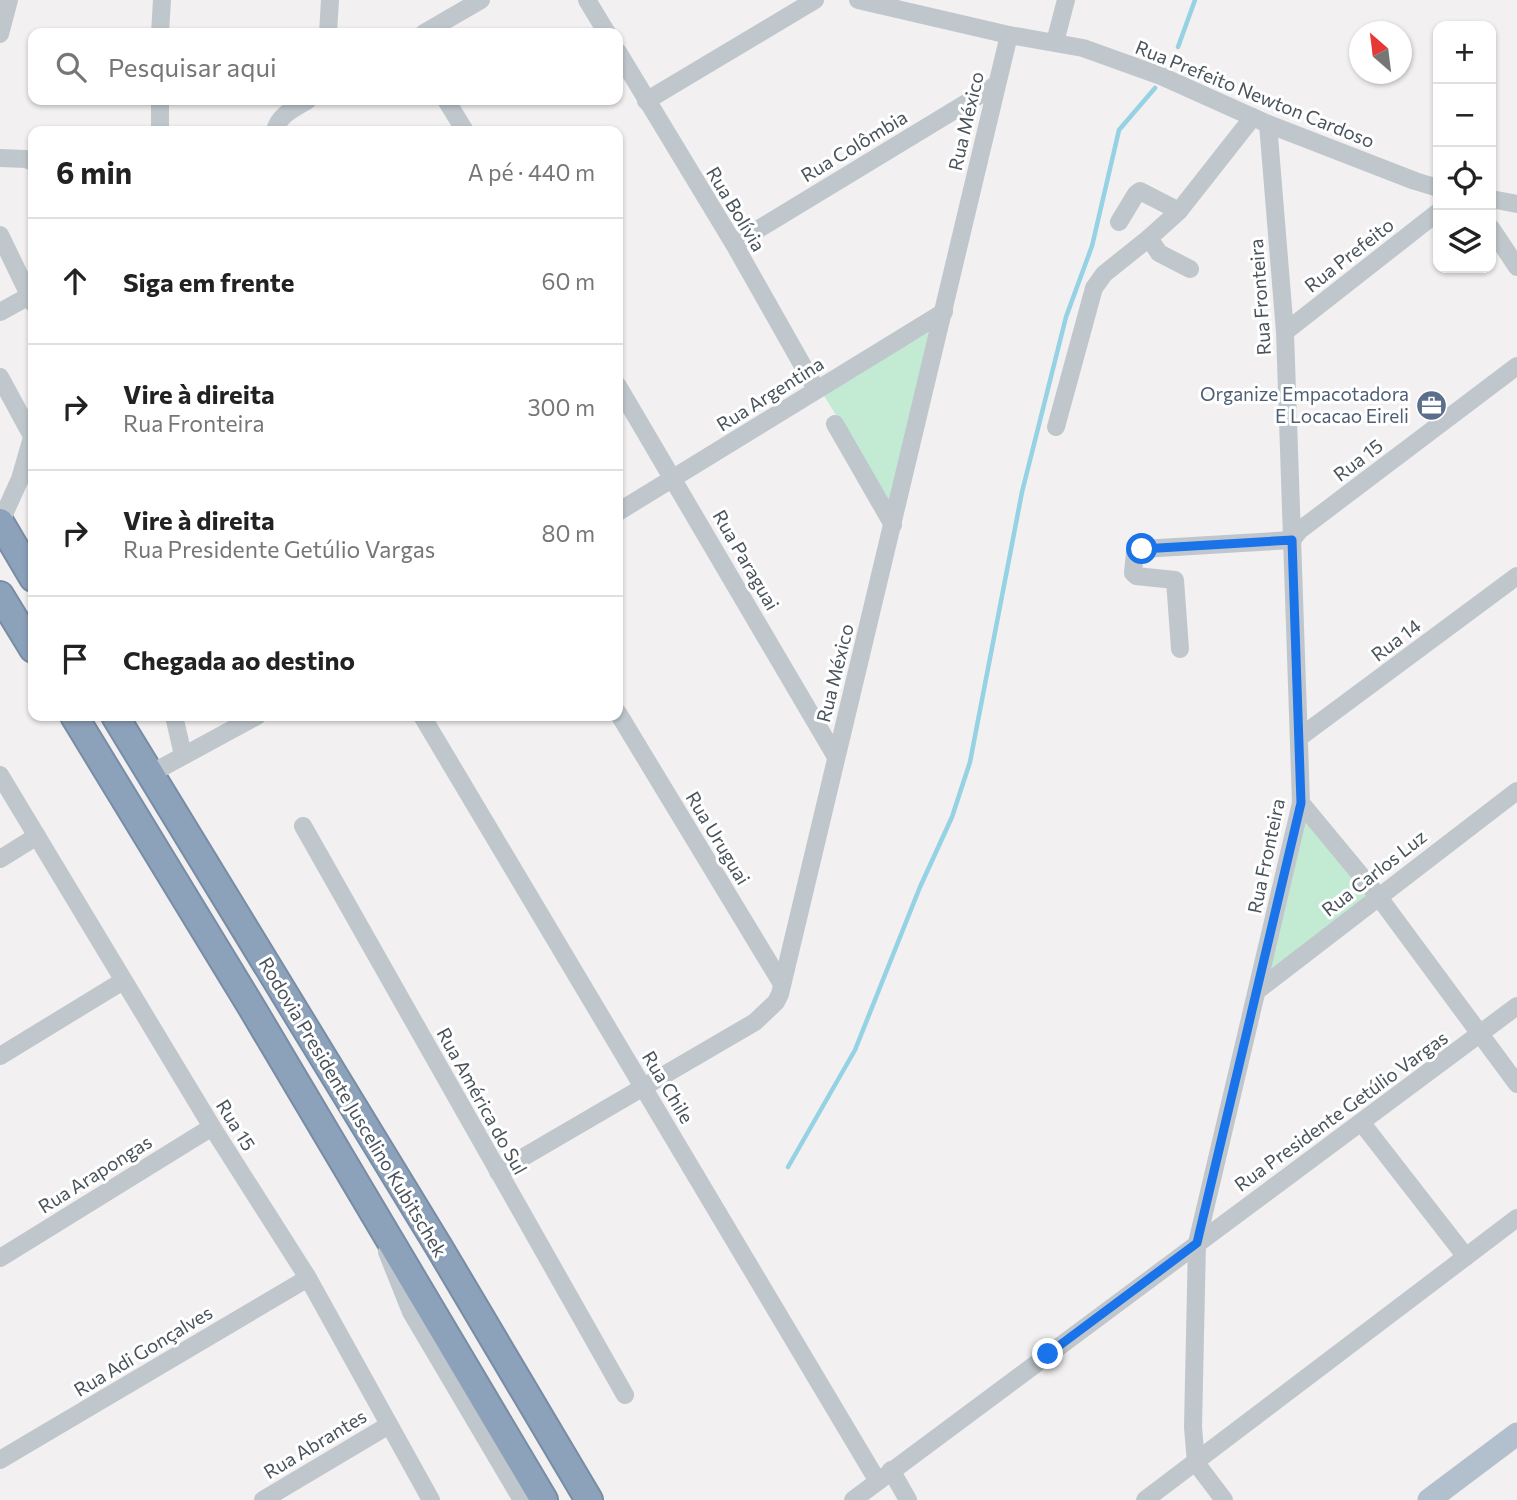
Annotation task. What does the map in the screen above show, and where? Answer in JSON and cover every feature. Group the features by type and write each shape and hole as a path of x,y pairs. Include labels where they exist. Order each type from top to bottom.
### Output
{"highway":[{"path":"0,522 28,570"},
{"path":"0,595 28,641"},
{"name":"Rodovia Presidente Juscelino Kubitschek","path":"77,721 238,985 544,1500"},
{"name":"Rodovia Presidente Juscelino Kubitschek","path":"118,721 439,1247 589,1500"}],"main road":[{"path":"1429,1500 1517,1434"}],"street":[{"path":"0,34 9,0"},
{"path":"160,28 162,0"},
{"path":"328,28 330,0"},
{"path":"433,28 481,0"},
{"path":"587,0 604,28"},
{"path":"646,101 815,0"},
{"name":"Rua Prefeito Newton Cardoso","path":"858,0 1009,35 1083,48 1161,76 1260,121 1433,186"},
{"path":"1055,42 1066,0"},
{"name":"Rua México","path":"498,1172 755,1021 776,1002 1009,35"},
{"name":"Rua Bolívia","path":"623,61 734,244 816,389"},
{"name":"Rua Colômbia","path":"734,244 996,85"},
{"path":"160,105 160,126"},
{"path":"276,126 283,116 300,105"},
{"path":"449,105 462,126"},
{"path":"1056,427 1094,288 1104,274 1179,211 1260,121"},
{"name":"Rua Fronteira","path":"1196,1463 1193,1427 1197,1243 1301,803 1285,332 1260,121"},
{"path":"0,158 28,160"},
{"path":"1119,222 1140,191 1179,211"},
{"path":"1496,200 1517,204"},
{"name":"Rua Prefeito","path":"1285,332 1433,216"},
{"path":"0,235 28,294"},
{"path":"1496,236 1517,267"},
{"path":"1149,238 1160,253 1190,269"},
{"path":"0,312 28,301"},
{"name":"Rua Argentina","path":"623,509 944,312"},
{"name":"Rua 15","path":"1292,540 1300,530 1517,366"},
{"path":"0,377 28,427"},
{"name":"Rua Paraguai","path":"623,394 836,757"},
{"path":"835,424 893,525"},
{"path":"0,522 20,479 28,453"},
{"path":"1180,649 1175,580 1136,576 1133,565 1135,552 1142,549 1292,540"},
{"name":"Rua 14","path":"1300,737 1517,576"},
{"path":"175,721 183,755"},
{"path":"150,774 248,721"},
{"name":"Rua Chile","path":"425,721 642,1086 884,1475 908,1500"},
{"name":"Rua Uruguai","path":"623,721 782,984"},
{"name":"Rua 15","path":"0,775 212,1127 308,1278 431,1500"},
{"name":"Rua Carlos Luz","path":"1258,990 1517,790"},
{"path":"1301,803 1378,896 1517,1084"},
{"name":"Rua América do Sul","path":"303,826 625,1395"},
{"path":"0,859 37,836"},
{"path":"0,1056 123,981"},
{"name":"Rua Presidente Getúlio Vargas","path":"853,1500 1517,1006"},
{"path":"1361,1122 1466,1257"},
{"name":"Rua Arapongas","path":"0,1258 212,1127"},
{"path":"1145,1500 1517,1218"},
{"path":"378,1222 391,1266 411,1312 522,1500"},
{"name":"Rua Adi Gonçalves","path":"0,1460 308,1278"},
{"name":"Rua Abrantes","path":"262,1500 389,1424"},
{"path":"1196,1463 1224,1500"}],"green space":[{"path":"934,329 890,503 823,394"},
{"path":"1301,803 1378,896 1258,990"}],"waterway":[{"path":"1178,47 1195,0"},
{"path":"788,1167 855,1050 920,887 952,817 970,762 1022,492 1066,317 1092,246 1119,130 1155,88"}],"place":[{"name":"Organize Empacotadora E Locacao Eireli","path":"1432,405"}],"route":[{"path":"1048,1354 1197,1243 1301,803 1292,540 1142,549"}]}
